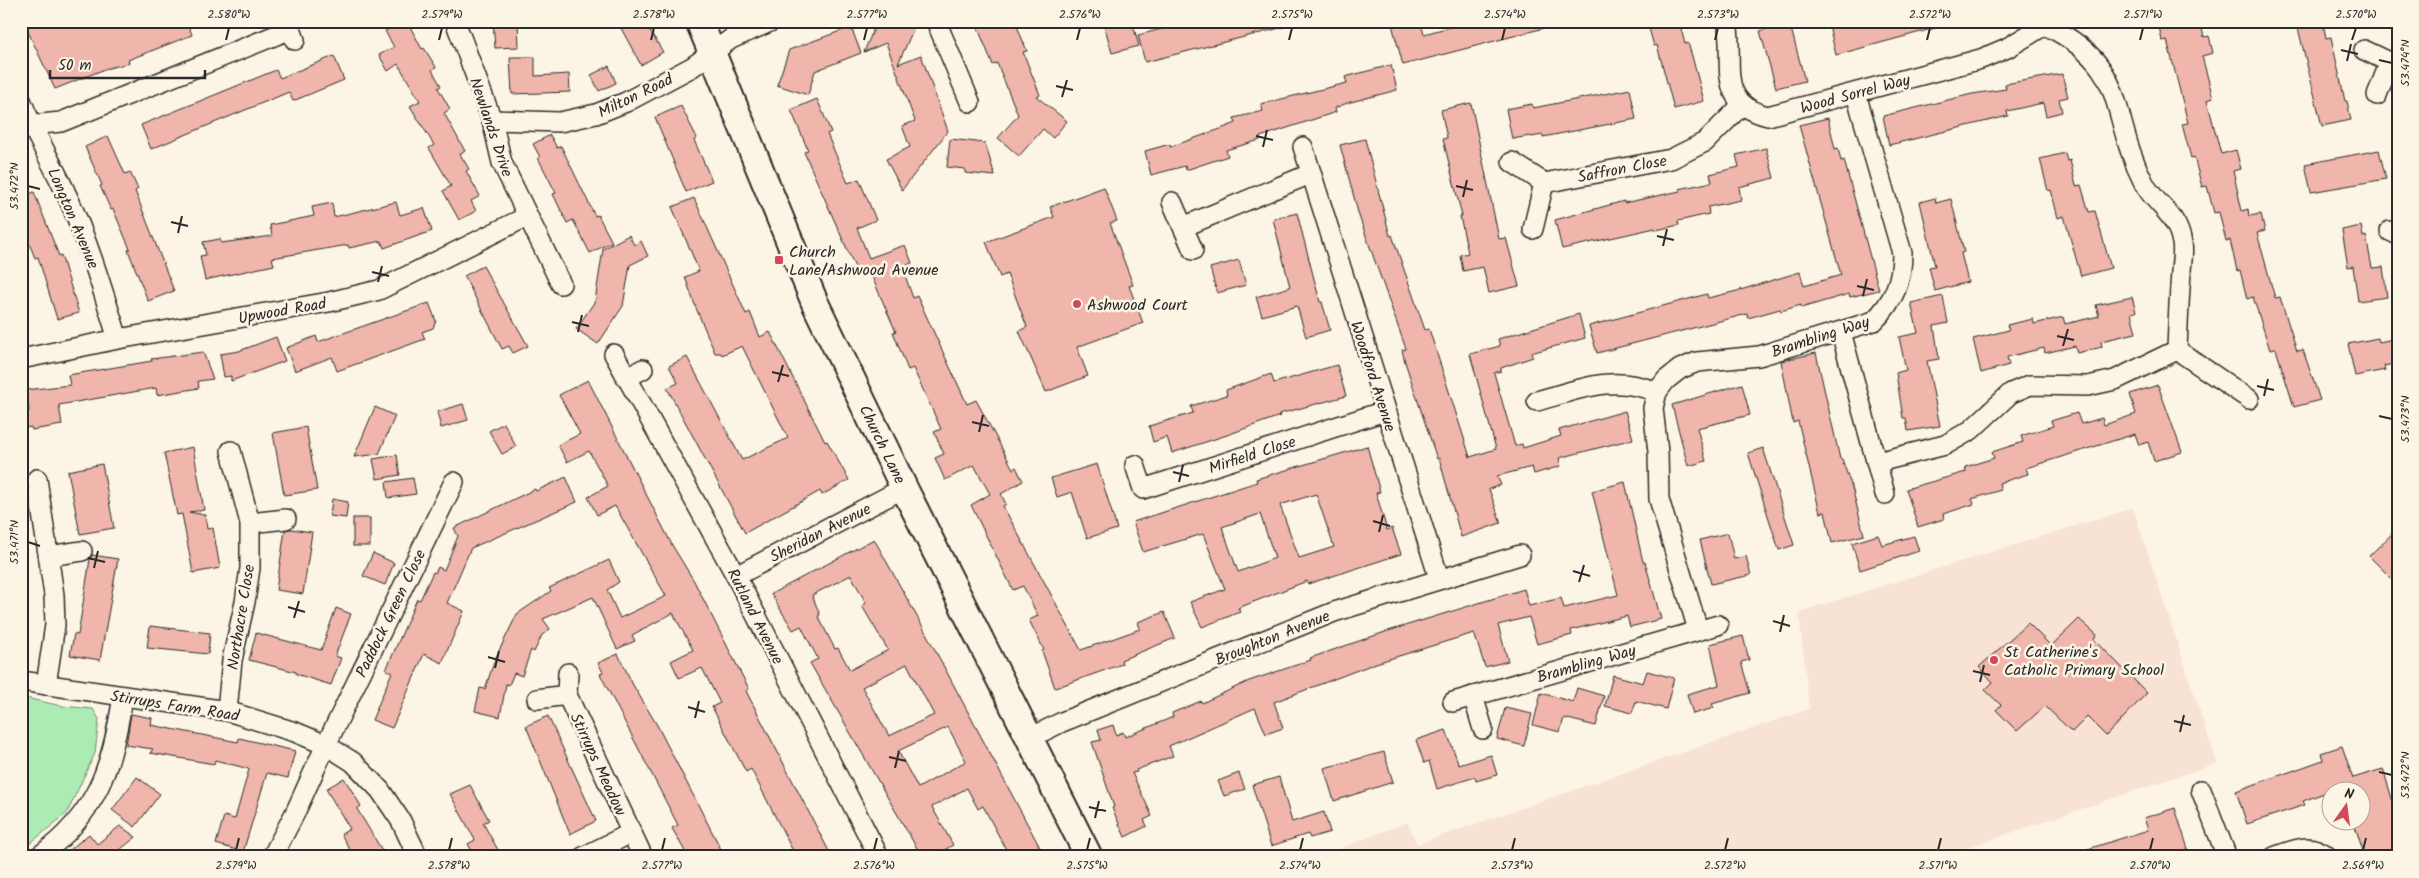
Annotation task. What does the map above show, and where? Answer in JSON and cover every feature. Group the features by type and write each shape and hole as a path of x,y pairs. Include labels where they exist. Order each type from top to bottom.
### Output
{"main road":[{"name":"Church Lane","path":"699,21 814,303 904,488 1089,857"}],"street":[{"name":"Newlands Drive","path":"455,21 492,120 502,163 561,284"},
{"name":"Milton Road","path":"492,120 560,122 596,114 626,102 692,67 731,38 772,21"},
{"path":"936,21 970,102"},
{"path":"1728,21 1730,83 1734,95 1742,104"},
{"path":"2045,23 2084,48 2099,65 2111,84 2135,165 2142,179 2176,224 2182,244 2177,350"},
{"name":"Wood Sorrel Way","path":"1742,104 1754,112 1768,116 1856,94 1981,59 2007,48 2045,23"},
{"path":"26,126 62,122 291,30"},
{"path":"2364,50 2393,65 2377,95"},
{"name":"Brambling Way","path":"1657,392 1666,380 1680,369 1697,362 1759,356 1874,321 1887,308 1896,291 1902,272 1902,252 1856,94"},
{"name":"Longton Avenue","path":"21,100 26,126 64,188 89,246 118,339"},
{"name":"Saffron Close","path":"1544,183 1672,159 1705,142 1742,104"},
{"name":"Woodford Avenue","path":"1303,147 1439,578"},
{"path":"1512,162 1544,183 1533,229"},
{"path":"1183,226 1310,174"},
{"path":"1172,202 1193,250"},
{"name":"Upwood Road","path":"21,359 118,339 329,302 379,290 528,216"},
{"path":"1841,332 1878,462 1885,494"},
{"path":"2177,350 2226,392 2249,398"},
{"path":"1878,462 1946,445 1970,430 2011,393 2030,385 2088,386 2114,380 2177,350"},
{"name":"Rutland Avenue","path":"614,354 736,576 879,857"},
{"path":"626,378 643,369"},
{"path":"1537,401 1606,383 1637,384 1657,392 1653,408 1658,452 1659,499 1698,630"},
{"name":"Mirfield Close","path":"1135,465 1143,489 1385,411"},
{"name":"Northacre Close","path":"227,710 232,660 245,602 250,568 250,523 232,451"},
{"path":"37,479 54,595 55,625 46,686"},
{"name":"Paddock Green Close","path":"272,857 454,482"},
{"name":"Sheridan Avenue","path":"736,576 904,488"},
{"path":"250,523 286,519"},
{"path":"49,556 82,551"},
{"name":"Broughton Avenue","path":"1030,738 1062,722 1334,612 1439,578 1520,555"},
{"name":"Brambling Way","path":"1453,702 1718,625"},
{"name":"Stirrups Meadow","path":"568,673 567,695 643,857"},
{"name":"Stirrups Farm Road","path":"21,681 227,710 295,732 326,745 353,762 380,790 401,821 418,857"},
{"name":"Stirrups Meadow","path":"537,700 567,695"},
{"path":"38,857 68,832 86,810 101,786 116,740 123,696"},
{"path":"1473,696 1483,729"},
{"path":"2200,790 2227,857"},
{"name":"Stirrups Meadow","path":"583,857 631,833"},
{"path":"2274,857 2298,848 2323,853"}],"shaded area":[{"name":"St Catherine's Catholic Primary School","path":"2133,508 2217,763 1940,857 1318,857 1407,822 1417,844 1809,709 1799,612"}],"green space":[{"path":"21,697 62,706 93,709 99,719 95,753 67,813 27,846 21,838"}],"building":[{"path":"23,21 187,21 192,35 128,60 129,63 105,69 55,89"},
{"path":"407,21 422,49 424,48 436,67 432,70 441,86 438,88 450,109 444,113 465,151 460,154 469,169 466,171 480,196 471,201 476,211 459,220 443,191 451,186 429,148 434,145 410,106 420,101 398,64 388,71 379,55 394,47 385,31"},
{"path":"493,21 518,21 519,47 495,48"},
{"path":"617,21 644,21 663,52 641,65"},
{"path":"877,21 917,21 898,64 921,55 948,131 902,190 886,159 910,147 902,126 915,121 886,43 864,52"},
{"path":"975,21 1015,21 1027,51 1023,52 1040,95 1037,97 1067,121 1053,138 1043,129 1019,156 998,138 1018,115 997,63 993,65"},
{"path":"1103,21 1132,21 1139,46 1112,53"},
{"path":"1193,21 1284,21 1284,27 1145,62 1138,35"},
{"path":"1391,21 1411,21 1413,27 1421,24 1424,34 1472,21 1548,21 1548,27 1403,65"},
{"path":"1647,21 1679,21 1685,44 1688,43 1704,101 1674,109 1657,45 1654,46"},
{"path":"1765,21 1789,21 1805,81 1776,88 1760,31 1767,29"},
{"path":"1828,21 1939,21 1939,27 1836,55"},
{"path":"2158,21 2200,21 2204,37 2209,36 2213,53 2202,56 2213,98 2207,100 2221,154 2236,150 2241,169 2233,171 2242,211 2248,209 2249,216 2261,214 2265,231 2257,233 2275,298 2280,297 2297,351 2303,350 2320,400 2294,407 2276,349 2270,350 2253,297 2247,299 2240,270 2237,271 2230,240 2226,241 2219,212 2214,213 2207,186 2202,187 2194,157 2191,158 2182,124 2188,123 2167,40 2162,41"},
{"path":"2323,23 2326,38 2331,37 2351,120 2322,126 2298,28"},
{"path":"851,27 861,53 815,71 808,95 777,85 789,50"},
{"path":"334,56 344,80 293,101 289,92 151,149 141,125 276,70 280,78"},
{"path":"510,57 535,57 535,76 569,74 570,92 512,94"},
{"path":"1391,65 1397,90 1347,103 1335,108 1336,112 1260,137 1260,140 1226,150 1228,156 1186,170 1185,166 1151,175 1145,151 1170,144 1170,147 1236,123 1234,118 1263,111 1261,104 1347,83 1345,77"},
{"path":"609,66 616,83 599,91 591,75"},
{"path":"2062,74 2068,97 2059,99 2062,112 2046,116 2043,103 2007,111 2008,116 1889,145 1883,116 1972,94 2006,89 2005,84"},
{"path":"1630,89 1636,119 1543,137 1543,135 1512,139 1506,109 1532,104 1533,108"},
{"path":"817,99 831,132 827,134 848,183 859,179 876,220 857,228 869,258 905,245 912,263 902,267 913,298 917,296 967,404 976,400 1013,469 1016,467 1023,481 1001,494 1006,504 1003,506 1081,650 1140,629 1138,622 1164,612 1175,638 1121,660 1122,664 1055,688 1042,651 1044,650 1029,620 1038,616 1023,586 1013,590 971,505 990,494 974,465 945,480 935,458 944,454 934,432 941,429 913,368 908,370 893,332 896,332 869,270 858,274 804,152 808,150 791,110"},
{"path":"1471,103 1499,239 1506,238 1519,286 1489,293 1483,267 1463,271 1460,255 1468,253 1460,216 1462,216 1443,139 1447,138 1441,110"},
{"path":"681,106 697,138 694,140 712,181 686,192 655,117"},
{"path":"1828,118 1835,149 1838,148 1841,161 1844,160 1879,290 1850,297 1849,294 1801,308 1801,305 1748,318 1747,314 1597,353 1589,326 1707,294 1708,298 1737,291 1800,272 1804,286 1841,275 1799,125"},
{"path":"550,135 557,148 561,146 595,216 598,215 612,242 590,253 573,220 567,223 553,194 556,193 533,144"},
{"path":"108,136 125,174 130,172 138,189 135,191 174,291 148,301 128,250 130,249 113,209 111,210 100,186 102,185 85,147"},
{"path":"950,139 985,143 995,176 965,173 965,169 947,167"},
{"path":"1365,139 1390,236 1392,235 1425,330 1429,329 1470,457 1496,449 1470,354 1500,346 1498,339 1579,314 1585,338 1531,353 1533,357 1501,368 1501,371 1494,373 1515,446 1522,444 1523,448 1561,436 1559,430 1625,411 1633,439 1559,458 1561,466 1534,474 1532,467 1497,476 1501,485 1489,489 1501,523 1461,537 1439,458 1437,459 1405,362 1402,350 1406,349 1359,216 1340,145"},
{"path":"1766,148 1774,178 1739,187 1741,200 1708,207 1709,214 1678,221 1679,225 1656,230 1655,228 1562,249 1555,220 1624,201 1624,203 1680,191 1679,189 1712,182 1710,174 1739,167 1736,155"},
{"path":"2379,150 2386,179 2311,192 2305,164"},
{"path":"2065,153 2067,161 2070,160 2076,186 2081,185 2089,212 2095,211 2111,268 2081,276 2064,216 2058,218 2051,190 2048,191 2040,159"},
{"name":"Ashwood Court","path":"1104,187 1117,221 1110,223 1133,285 1129,286 1143,323 1077,347 1088,376 1046,392 1019,331 1027,327 1007,274 1000,277 986,242 1054,217 1050,207"},
{"path":"34,192 59,256 61,255 79,313 57,319 38,257 35,258 29,243 21,246 21,197"},
{"path":"694,198 746,314 750,312 760,337 770,332 825,442 827,441 849,480 822,495 820,491 745,533 667,388 678,383 669,366 687,357 742,460 788,438 742,346 722,355 721,353 715,353 696,308 685,277 699,271 672,207"},
{"path":"1935,198 1936,203 1951,199 1964,252 1961,253 1968,282 1935,291 1929,267 1935,266 1920,202"},
{"path":"396,202 400,215 424,208 432,231 384,248 381,241 349,248 348,245 272,258 274,265 205,280 200,256 206,255 203,242 220,239 221,243 272,236 270,225 314,216 312,207 332,203 334,217"},
{"path":"1297,213 1320,302 1322,302 1330,330 1306,337 1297,306 1262,316 1256,297 1290,287 1273,219"},
{"path":"2361,226 2363,237 2366,236 2372,268 2383,267 2387,297 2358,301 2353,266 2348,267 2342,230"},
{"path":"629,235 634,245 641,241 648,256 630,265 623,306 598,344 576,329 595,301 603,249"},
{"path":"1239,260 1246,285 1217,293 1210,268"},
{"path":"483,266 528,346 513,353 509,346 502,349 464,276"},
{"path":"1943,296 1948,323 1934,326 1939,359 1927,361 1940,426 1908,431 1906,418 1903,418 1896,373 1906,370 1899,337 1918,333 1911,303"},
{"path":"2132,297 2136,312 2131,313 2136,333 2101,341 2102,347 2077,353 2075,346 2045,353 2044,348 2007,357 2009,365 1981,373 1973,339 2009,330 2007,325 2033,319 2034,324 2063,317 2065,324 2099,316 2096,305"},
{"path":"429,303 436,321 433,328 422,332 425,339 337,371 332,357 295,371 286,348 316,336 318,342"},
{"path":"276,337 285,361 231,381 231,376 224,377 220,354 239,351"},
{"path":"2378,338 2379,342 2398,338 2398,363 2384,366 2385,370 2355,376 2348,344"},
{"path":"203,352 213,379 198,381 199,388 157,395 156,388 59,405 62,425 32,430 31,427 21,429 21,413 29,411 26,390 70,385 68,375 152,361 151,359"},
{"path":"1816,353 1840,459 1842,459 1853,491 1864,535 1832,543 1825,512 1820,513 1798,421 1793,423 1781,361"},
{"path":"1337,365 1346,396 1279,414 1280,416 1172,453 1167,437 1153,442 1149,426 1193,413 1191,406 1227,395 1226,390 1271,374 1274,383"},
{"path":"588,380 672,545 694,581 749,689 746,691 832,857 796,857 751,769 746,772 712,707 720,703 702,668 679,678 671,661 693,650 673,613 632,635 635,641 617,649 593,597 543,619 550,629 542,635 534,652 531,650 522,676 514,673 509,685 506,684 500,717 475,711 480,688 485,689 495,659 517,614 551,591 549,588 609,560 619,582 607,590 620,618 666,596 615,506 597,515 588,497 608,486 589,451 567,462 558,445 580,434 559,395"},
{"path":"1742,384 1750,415 1697,428 1706,461 1688,466 1672,405"},
{"path":"2158,385 2182,452 2154,461 2148,442 2139,445 2135,434 2026,468 2028,474 1999,483 2001,490 1972,499 1974,504 1943,514 1944,519 1918,527 1906,489 1966,472 1965,467 1994,458 1992,452 2023,442 2021,436 2053,426 2051,421 2077,413 2081,424 2102,418 2104,425 2136,414 2130,394"},
{"path":"463,404 468,420 441,428 437,412"},
{"path":"375,407 395,416 379,454 354,457"},
{"path":"504,423 516,447 502,454 489,431"},
{"path":"306,427 317,490 284,495 273,433"},
{"path":"1367,446 1380,492 1376,493 1387,530 1392,528 1401,554 1308,584 1307,581 1238,608 1240,612 1202,627 1190,602 1225,589 1203,534 1143,552 1133,522 1257,482 1256,479","holes":["1316,494 1334,547 1299,558 1280,505","1260,514 1275,558 1238,572 1222,527"]},
{"path":"193,447 204,510 189,512 205,515 207,529 213,528 220,568 193,573 182,514 177,515 164,453"},
{"path":"1763,448 1794,545 1779,550 1748,453"},
{"path":"397,455 400,475 377,479 373,459"},
{"path":"102,464 114,528 80,534 68,471"},
{"path":"1097,464 1117,529 1087,538 1072,492 1057,497 1051,478"},
{"path":"566,477 577,502 471,548 447,603 464,611 442,663 424,654 392,728 372,720 392,672 386,670 417,599 420,600 433,572 435,573 438,567 444,570 458,536 454,528 535,489 536,491"},
{"path":"413,478 416,494 388,498 386,482"},
{"path":"1625,482 1643,562 1645,562 1661,619 1630,627 1627,616 1571,630 1572,635 1537,644 1529,617 1498,625 1508,661 1485,667 1474,633 1376,663 1274,702 1283,728 1266,734 1255,708 1169,746 1173,756 1132,773 1152,816 1144,820 1147,826 1125,837 1112,808 1114,807 1092,742 1101,740 1098,730 1113,725 1116,735 1123,732 1125,737 1173,717 1172,713 1201,701 1202,703 1249,681 1311,660 1310,658 1385,632 1524,589 1529,606 1561,598 1564,608 1618,595 1592,491"},
{"path":"332,499 348,502 346,518 330,516"},
{"path":"353,518 370,518 370,546 353,546"},
{"path":"2398,528 2398,585 2369,556"},
{"path":"285,530 312,532 303,594 276,590"},
{"path":"1728,533 1734,559 1746,556 1751,575 1711,584 1700,540"},
{"path":"1878,535 1882,545 1914,536 1919,551 1860,570 1852,543"},
{"path":"874,539 1045,857 1010,857 983,806 978,809 967,788 932,807 953,845 933,857 922,857 810,663 818,659 801,626 793,630 771,594","holes":["851,575 866,603 862,606 888,650 850,670 838,648 835,649 818,616 820,615 812,595","907,664 934,715 889,736 862,687","948,727 966,761 918,788 898,751"]},
{"path":"373,553 394,563 385,585 363,576"},
{"path":"92,555 118,559 100,660 70,655 74,634 78,635"},
{"path":"336,608 351,614 335,656 341,658 331,685 296,674 296,672 249,660 256,633 321,650"},
{"path":"2079,619 2097,635 2094,639 2147,693 2106,736 2087,717 2072,732 2045,706 2017,731 1996,710 2001,705 1985,690 1993,682 1979,667 2028,623 2051,646"},
{"path":"150,626 210,633 208,654 147,648"},
{"path":"1743,636 1749,660 1741,662 1750,693 1712,704 1714,708 1693,714 1687,694 1719,685 1710,644"},
{"path":"618,654 725,857 688,857 672,828 678,825 600,674 603,672 598,663"},
{"path":"1647,671 1674,678 1666,709 1636,701 1632,713 1605,706 1613,675 1643,683"},
{"path":"1577,688 1604,696 1596,726 1564,718 1560,732 1533,725 1541,693 1573,702"},
{"path":"1505,708 1532,714 1524,746 1497,739"},
{"path":"131,714 152,718 151,725 238,742 239,738 295,751 288,778 267,773 243,852 216,844 224,816 235,819 249,769 215,760 214,764 150,753 153,749 126,745"},
{"path":"548,716 596,821 570,834 526,726"},
{"path":"1446,730 1459,765 1491,755 1497,775 1476,781 1475,777 1437,789 1429,761 1424,763 1416,740"},
{"path":"2342,746 2353,778 2383,769 2394,805 2398,804 2398,857 2365,857 2356,830 2372,830 2372,780 2322,780 2322,794 2303,801 2305,805 2247,824 2236,791 2323,760 2321,753"},
{"path":"1384,752 1393,782 1334,801 1324,768"},
{"path":"1239,773 1245,789 1224,796 1218,781"},
{"path":"137,777 160,794 135,827 112,810"},
{"path":"1279,777 1292,822 1324,812 1330,832 1310,838 1308,834 1271,846 1252,785"},
{"path":"344,778 361,806 357,809 386,857 354,857 341,834 350,829 326,789"},
{"path":"470,785 489,820 483,823 502,857 475,857 468,844 475,840 450,794"},
{"path":"2175,808 2188,849 2164,857 2076,857 2075,853 2148,830 2144,818"},
{"path":"120,826 136,837 111,857 61,857 89,834 97,844"}],"place":[{"name":"Church Lane/Ashwood Avenue","path":"779,260"},
{"name":"Ashwood Court","path":"1077,304"},
{"name":"St Catherine's Catholic Primary School","path":"1994,660"}]}
